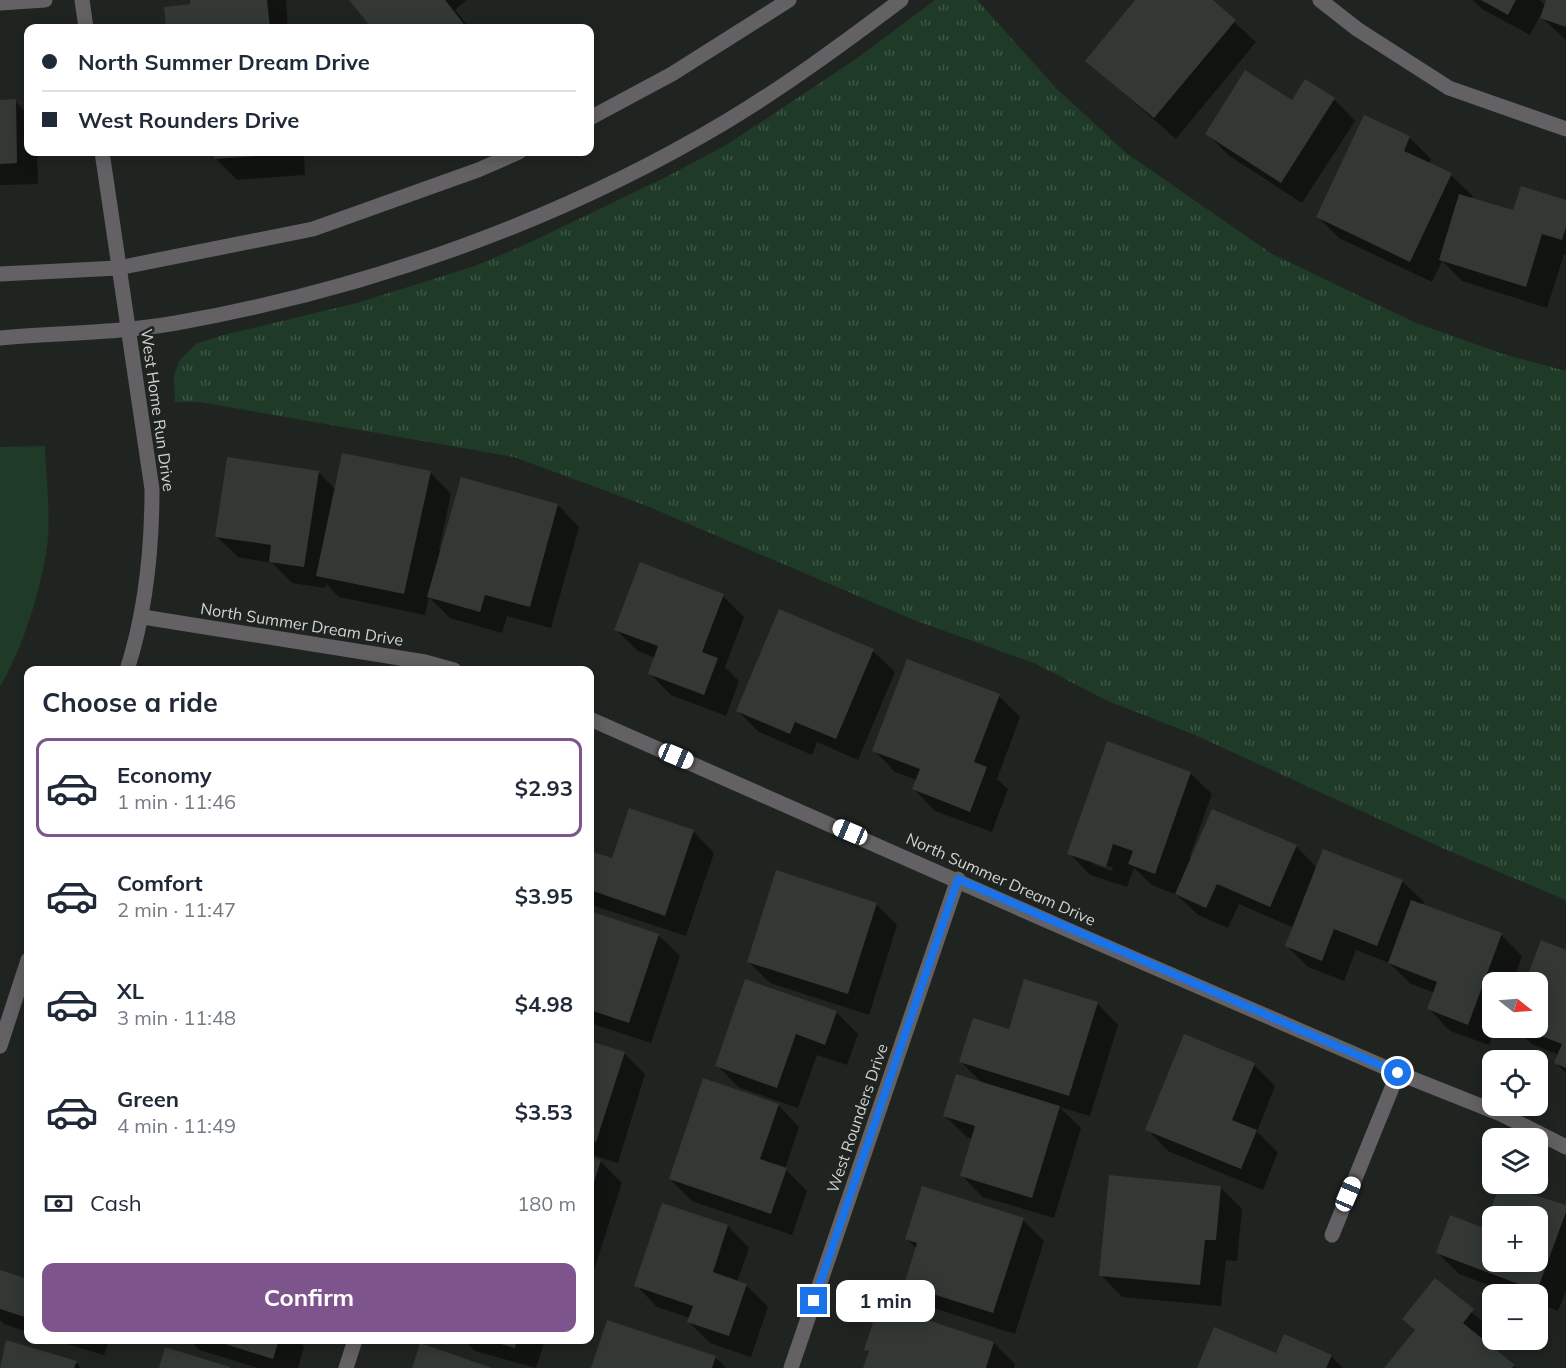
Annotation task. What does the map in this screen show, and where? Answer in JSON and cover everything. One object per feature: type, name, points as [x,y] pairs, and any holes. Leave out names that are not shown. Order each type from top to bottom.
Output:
[{"type":"street","points":[[0,3],[45,0]]},
{"type":"street","points":[[82,0],[85,24]]},
{"type":"street","points":[[594,116],[672,74],[789,0]]},
{"type":"street","points":[[0,338],[129,329],[176,323],[302,296],[431,257],[502,230],[615,180],[727,121],[900,0]]},
{"type":"street","points":[[1320,0],[1357,29],[1449,88],[1566,129]]},
{"type":"street","name":"West Home Run Drive","points":[[103,156],[152,489],[152,546],[143,617],[128,666]]},
{"type":"street","points":[[0,274],[118,268],[313,229],[478,170],[510,156]]},
{"type":"street","name":"North Summer Dream Drive","points":[[143,617],[440,666]]},
{"type":"street","name":"North Summer Dream Drive","points":[[594,721],[1398,1073],[1501,1114],[1566,1147]]},
{"type":"street","name":"West Rounders Drive","points":[[791,1368],[958,879]]},
{"type":"street","points":[[0,1046],[24,972]]},
{"type":"street","points":[[1332,1235],[1398,1073]]},
{"type":"street","points":[[346,1368],[354,1344]]},
{"type":"green space","points":[[935,0],[977,0],[1056,88],[1126,153],[1272,254],[1416,323],[1503,354],[1566,371],[1566,900],[1440,847],[1195,735],[1108,701],[1034,663],[914,620],[647,506],[514,457],[200,402],[175,402],[174,376],[179,361],[196,344],[220,336],[357,303],[475,266],[529,243],[668,176],[728,144],[856,59]]},
{"type":"green space","points":[[45,446],[47,548],[40,584],[29,619],[9,671],[0,687],[0,447]]},
{"type":"building","points":[[190,0],[267,0],[270,24],[166,24],[164,7],[190,4]]},
{"type":"building","points":[[349,0],[445,0],[464,24],[369,24]]},
{"type":"building","points":[[1135,0],[1213,0],[1236,20],[1154,118],[1085,61]]},
{"type":"building","points":[[1481,0],[1516,0],[1508,15]]},
{"type":"building","points":[[1546,0],[1566,0],[1566,27],[1540,18]]},
{"type":"building","points":[[1245,70],[1292,100],[1305,79],[1335,98],[1281,183],[1205,134]]},
{"type":"building","points":[[16,99],[17,163],[0,164],[0,100]]},
{"type":"building","points":[[1364,115],[1410,136],[1404,151],[1452,173],[1410,262],[1316,217]]},
{"type":"building","points":[[214,156],[257,156],[214,159]]},
{"type":"building","points":[[1521,186],[1566,200],[1566,227],[1562,240],[1542,234],[1526,287],[1439,260],[1459,194],[1513,210]]},
{"type":"building","points":[[342,453],[431,471],[404,594],[316,576]]},
{"type":"building","points":[[227,457],[319,471],[304,567],[269,562],[271,545],[215,537]]},
{"type":"building","points":[[461,477],[558,504],[530,607],[485,595],[480,612],[427,597]]},
{"type":"building","points":[[640,562],[724,594],[702,652],[718,658],[704,695],[648,674],[658,646],[614,630]]},
{"type":"building","points":[[779,609],[874,649],[836,739],[795,722],[790,734],[736,711]]},
{"type":"building","points":[[907,659],[1000,694],[974,762],[987,767],[970,812],[912,789],[920,769],[872,751]]},
{"type":"building","points":[[1107,741],[1191,772],[1155,874],[1128,864],[1133,851],[1113,844],[1106,867],[1067,854]]},
{"type":"building","points":[[629,808],[694,830],[665,916],[594,891],[594,852],[612,858]]},
{"type":"building","points":[[1212,809],[1297,845],[1270,907],[1217,884],[1206,908],[1175,894]]},
{"type":"building","points":[[1323,849],[1403,880],[1377,946],[1334,929],[1322,961],[1285,946]]},
{"type":"building","points":[[776,870],[877,903],[848,994],[747,962]]},
{"type":"building","points":[[1411,900],[1502,933],[1488,972],[1482,972],[1482,987],[1468,1025],[1427,1009],[1437,982],[1388,963]]},
{"type":"building","points":[[594,912],[659,934],[629,1023],[594,1011]]},
{"type":"building","points":[[1541,940],[1566,950],[1566,1068],[1554,1063],[1562,1044],[1546,1038],[1548,972],[1529,972]]},
{"type":"building","points":[[745,979],[837,1011],[825,1045],[796,1034],[777,1088],[715,1066]]},
{"type":"building","points":[[1024,979],[1098,1002],[1069,1096],[959,1062],[973,1018],[1009,1029]]},
{"type":"building","points":[[1184,1034],[1255,1063],[1232,1120],[1257,1130],[1241,1169],[1145,1130]]},
{"type":"building","points":[[594,1042],[625,1052],[596,1142],[594,1141]]},
{"type":"building","points":[[956,1074],[1060,1106],[1032,1198],[960,1176],[975,1126],[943,1116]]},
{"type":"building","points":[[703,1078],[779,1104],[760,1159],[787,1168],[771,1214],[669,1179]]},
{"type":"building","points":[[594,1157],[601,1160],[594,1182]]},
{"type":"building","points":[[1109,1175],[1221,1186],[1216,1240],[1205,1240],[1200,1285],[1099,1276]]},
{"type":"building","points":[[922,1186],[1024,1218],[993,1313],[904,1285],[917,1243],[905,1239]]},
{"type":"building","points":[[1496,1194],[1531,1194],[1566,1205],[1566,1212],[1548,1261],[1548,1206],[1492,1206]]},
{"type":"building","points":[[662,1203],[728,1225],[713,1272],[747,1284],[729,1336],[687,1322],[693,1306],[634,1286]]},
{"type":"building","points":[[1450,1215],[1482,1227],[1482,1270],[1436,1253]]},
{"type":"building","points":[[0,1270],[24,1278],[24,1317],[0,1309]]},
{"type":"building","points":[[1486,1272],[1544,1272],[1540,1284],[1518,1284]]},
{"type":"building","points":[[1435,1278],[1474,1309],[1463,1323],[1482,1338],[1482,1350],[1496,1350],[1515,1365],[1512,1368],[1384,1368],[1415,1330],[1402,1319]]},
{"type":"building","points":[[879,1304],[994,1342],[986,1368],[863,1368],[869,1351],[864,1350]]},
{"type":"building","points":[[607,1320],[716,1356],[712,1368],[591,1368]]},
{"type":"building","points":[[1214,1327],[1276,1353],[1284,1334],[1332,1355],[1326,1368],[1197,1368]]},
{"type":"building","points":[[6,1340],[77,1361],[74,1368],[0,1368]]},
{"type":"building","points":[[225,1344],[278,1344],[273,1359]]},
{"type":"building","points":[[420,1344],[423,1344],[492,1368],[412,1368]]},
{"type":"building","points":[[501,1344],[516,1344],[515,1348]]},
{"type":"building","points":[[165,1347],[230,1367],[230,1368],[159,1368]]},
{"type":"route","points":[[814,1301],[958,879],[1398,1073]]}]
